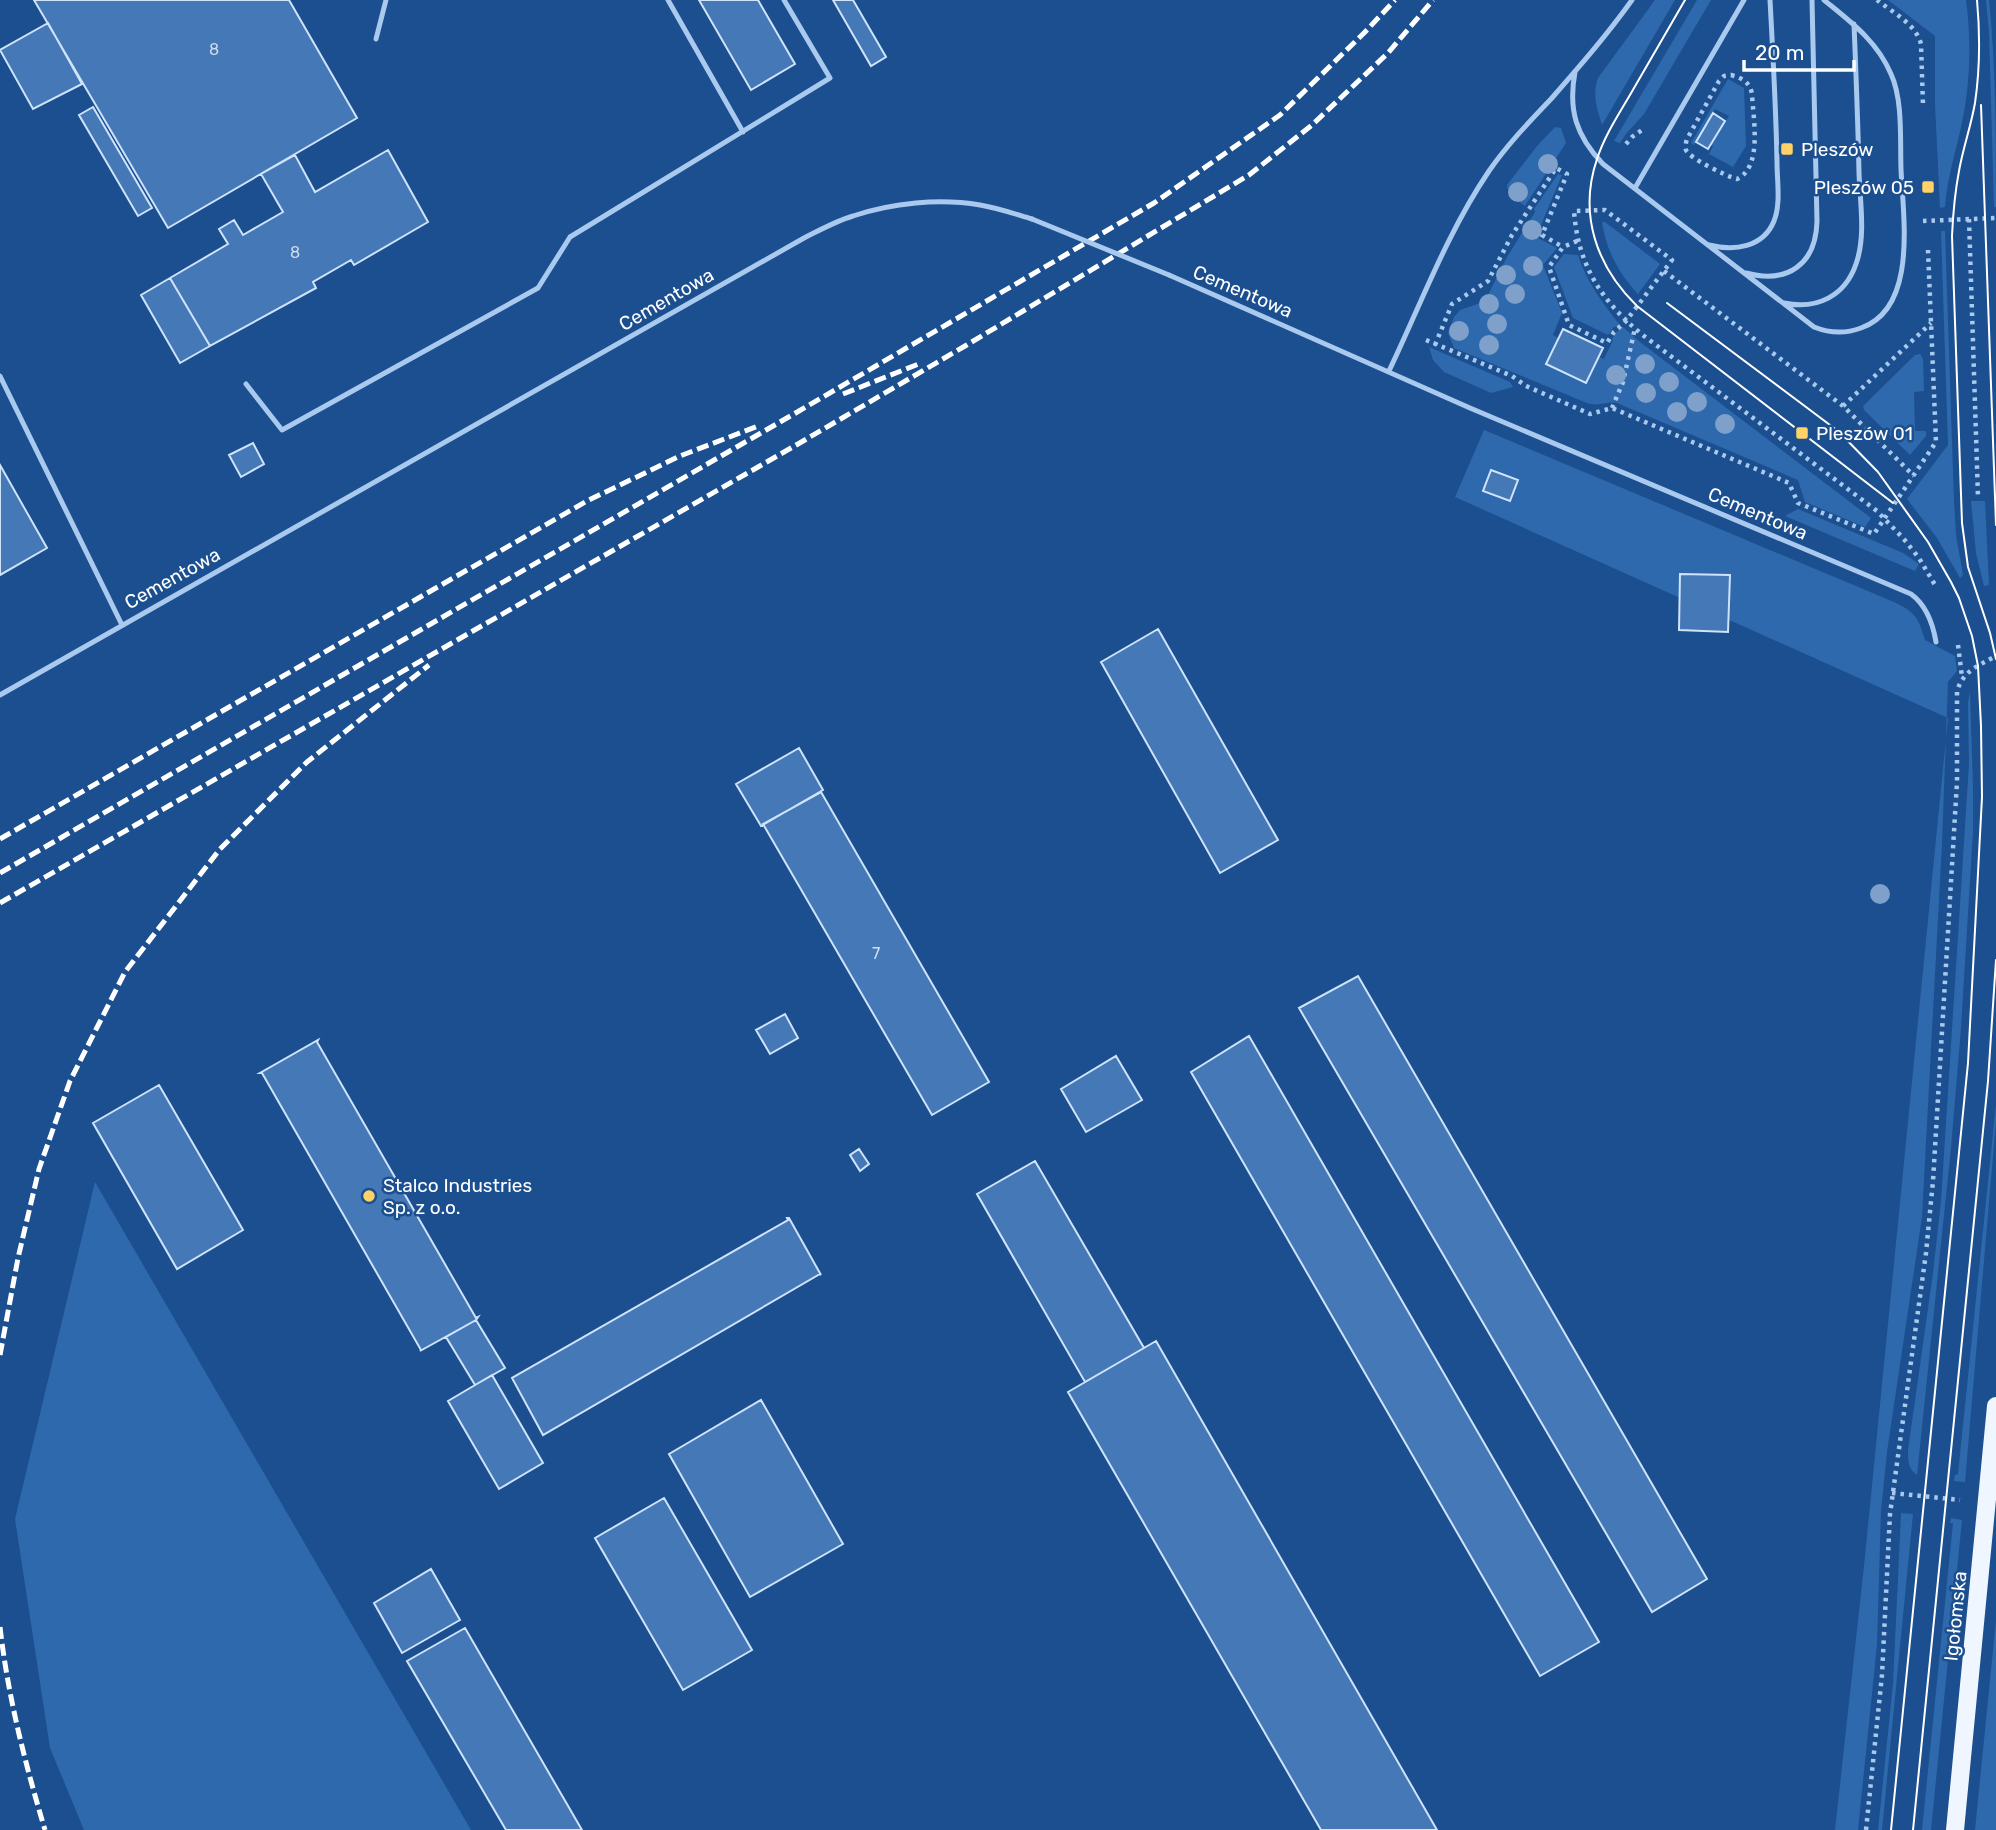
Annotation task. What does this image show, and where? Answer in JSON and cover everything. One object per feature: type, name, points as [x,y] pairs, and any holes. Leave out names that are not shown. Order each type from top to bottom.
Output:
[{"type":"main road","name":"Igołomska","points":[[1955,1830],[1996,1406]]},
{"type":"lane","points":[[376,38],[386,0]]},
{"type":"lane","points":[[667,0],[743,132]]},
{"type":"lane","points":[[246,384],[282,430],[538,288],[570,237],[830,78],[785,0]]},
{"type":"lane","points":[[1389,371],[1456,226],[1490,170],[1508,145],[1575,72],[1632,0]]},
{"type":"lane","points":[[1635,188],[1744,0]]},
{"type":"lane","points":[[1706,244],[1734,248],[1751,244],[1770,229],[1777,209],[1776,116],[1770,0]]},
{"type":"lane","points":[[1743,272],[1773,277],[1789,272],[1808,256],[1815,241],[1817,221],[1812,0]]},
{"type":"lane","points":[[1575,72],[1573,107],[1581,136],[1603,164],[1814,327],[1837,332],[1853,331],[1884,314],[1900,281],[1903,251],[1896,88],[1893,76],[1877,48],[1862,30],[1824,0]]},
{"type":"lane","points":[[1781,302],[1816,304],[1834,296],[1852,272],[1859,251],[1861,239],[1854,24]]},
{"type":"lane","name":"Cementowa","points":[[0,695],[804,238],[852,216],[917,203],[944,202],[982,205],[1032,219],[1169,275],[1470,408],[1911,594],[1919,600],[1927,613],[1936,642]]},
{"type":"lane","points":[[0,376],[121,625]]},
{"type":"path","points":[[1724,76],[1737,77],[1750,85],[1754,144],[1751,164],[1746,174],[1737,179],[1718,171],[1686,151],[1687,139],[1724,76]]},
{"type":"path","points":[[1435,345],[1452,304],[1488,281],[1512,235],[1556,168],[1567,174],[1542,235],[1563,247]]},
{"type":"path","points":[[1605,210],[1609,201]]},
{"type":"path","points":[[1577,241],[1563,247],[1549,267],[1569,325],[1607,343],[1626,321],[1672,260],[1605,210],[1574,211],[1577,241],[1597,285],[1612,306],[1626,321],[1884,518],[1919,558],[1938,590]]},
{"type":"path","points":[[1969,219],[1978,497]]},
{"type":"path","points":[[1927,221],[1927,233]]},
{"type":"path","points":[[1408,332],[1512,376],[1526,386],[1590,414],[1612,408],[1789,483],[1798,503],[1874,534],[1936,442],[1928,246]]},
{"type":"path","points":[[1664,271],[1843,405],[1914,476]]},
{"type":"path","points":[[1843,405],[1931,323]]},
{"type":"path","points":[[1612,408],[1623,382],[1635,328]]},
{"type":"path","points":[[1955,636],[1962,677]]},
{"type":"path","points":[[1866,1830],[1882,1675],[1892,1493],[1926,1253],[1933,1181],[1957,782],[1956,691],[1967,672],[1996,656]]},
{"type":"path","points":[[1892,1493],[1952,1499]]},
{"type":"shaded area","points":[[1655,0],[1675,0],[1602,125],[1595,96],[1598,78]]},
{"type":"shaded area","points":[[1697,0],[1711,0],[1644,114],[1620,143],[1614,141]]},
{"type":"shaded area","points":[[1888,0],[1966,0],[1969,33],[1968,83],[1945,207],[1940,208],[1935,36]]},
{"type":"shaded area","points":[[1986,0],[1989,0],[1993,51],[1996,207],[1994,207]]},
{"type":"shaded area","points":[[1728,79],[1744,88],[1746,146],[1733,167],[1709,154],[1713,146],[1710,145],[1729,116],[1715,109],[1694,145],[1691,143]]},
{"type":"shaded area","points":[[1555,127],[1561,128],[1566,143],[1525,206],[1511,195],[1507,185]]},
{"type":"shaded area","points":[[1558,174],[1562,175],[1536,237],[1557,248],[1543,265],[1562,313],[1553,335],[1558,338],[1546,364],[1599,357],[1604,359],[1612,339],[1623,327],[1871,518],[1865,527],[1805,502],[1798,480],[1617,403],[1587,403],[1454,348],[1448,333],[1454,317],[1460,310],[1480,303],[1487,297],[1507,257],[1535,212],[1534,209]]},
{"type":"shaded area","points":[[1602,222],[1660,264],[1638,294],[1614,261]]},
{"type":"shaded area","points":[[1941,231],[1945,231],[1954,501],[1956,535],[1963,575],[1960,578],[1937,538],[1907,499],[1948,445]]},
{"type":"shaded area","points":[[1564,254],[1578,255],[1596,292],[1620,325],[1614,327],[1608,335],[1573,318],[1554,267]]},
{"type":"shaded area","points":[[1429,347],[1510,382],[1513,387],[1491,393],[1444,372],[1433,360]]},
{"type":"shaded area","points":[[1920,354],[1923,359],[1924,391],[1914,392],[1915,431],[1926,431],[1926,436],[1910,455],[1863,406],[1915,355]]},
{"type":"shaded area","points":[[1484,430],[1907,609],[1918,621],[1925,640],[1955,656],[1957,671],[1948,682],[1947,717],[1455,497]]},
{"type":"shaded area","points":[[1971,501],[1985,501],[1989,585],[1984,586],[1976,553]]},
{"type":"shaded area","points":[[1798,509],[1903,553],[1919,564],[1915,571],[1785,516]]},
{"type":"shaded area","points":[[1970,691],[1973,832],[1961,1028],[1917,1475],[1909,1464],[1908,1450],[1941,1201],[1969,764]]},
{"type":"shaded area","points":[[1946,739],[1922,1217],[1887,1452],[1881,1511],[1877,1645],[1858,1830],[1835,1830],[1864,1566]]},
{"type":"shaded area","points":[[1996,1104],[1965,1482],[1954,1481],[1955,1475],[1958,1474]]},
{"type":"shaded area","points":[[95,1182],[471,1830],[84,1830],[50,1748],[15,1519]]},
{"type":"shaded area","points":[[1901,1513],[1913,1514],[1882,1830],[1878,1830],[1893,1684]]},
{"type":"shaded area","points":[[1951,1518],[1962,1520],[1931,1830],[1922,1830],[1953,1523],[1950,1523]]},
{"type":"shaded area","points":[[1996,1620],[1996,1830],[1975,1830]]},
{"type":"building","points":[[34,0],[289,0],[357,118],[168,228]]},
{"type":"building","points":[[699,0],[758,0],[795,64],[751,90]]},
{"type":"building","points":[[833,0],[853,0],[886,57],[871,66]]},
{"type":"building","points":[[48,23],[82,84],[33,109],[0,50]]},
{"type":"building","points":[[93,107],[152,208],[138,216],[79,115]]},
{"type":"building","points":[[1713,113],[1725,121],[1708,149],[1696,142]]},
{"type":"building","points":[[388,150],[428,222],[354,265],[351,260],[313,282],[316,288],[210,346],[170,278],[228,244],[219,229],[234,220],[243,235],[283,212],[261,174],[295,155],[315,192]]},
{"type":"building","points":[[170,278],[210,346],[180,363],[141,295]]},
{"type":"building","points":[[1563,329],[1603,348],[1586,383],[1546,364]]},
{"type":"building","points":[[253,443],[264,464],[241,477],[229,455]]},
{"type":"building","points":[[0,465],[47,548],[0,575]]},
{"type":"building","points":[[1491,470],[1518,480],[1510,501],[1483,491]]},
{"type":"building","points":[[1680,574],[1730,575],[1728,632],[1679,630]]},
{"type":"building","points":[[1158,629],[1278,840],[1220,873],[1101,662]]},
{"type":"building","points":[[799,748],[823,790],[761,826],[736,784]]},
{"type":"building","points":[[821,792],[989,1082],[932,1115],[763,824]]},
{"type":"building","points":[[1358,976],[1707,1579],[1652,1612],[1299,1008]]},
{"type":"building","points":[[785,1014],[798,1038],[770,1054],[756,1030]]},
{"type":"building","points":[[1249,1036],[1599,1642],[1540,1676],[1191,1072]]},
{"type":"building","name":"Stalco Industries Sp. z o.o.","points":[[318,1040],[476,1318],[478,1317],[420,1351],[260,1073]]},
{"type":"building","points":[[1116,1056],[1142,1100],[1086,1132],[1061,1089]]},
{"type":"building","points":[[159,1085],[243,1230],[177,1269],[93,1123]]},
{"type":"building","points":[[859,1149],[869,1164],[860,1171],[850,1155]]},
{"type":"building","points":[[1035,1161],[1144,1348],[1085,1382],[977,1194]]},
{"type":"building","points":[[787,1218],[821,1275],[543,1435],[512,1378],[788,1220]]},
{"type":"building","points":[[476,1320],[505,1368],[475,1385],[446,1337]]},
{"type":"building","points":[[1156,1341],[1437,1830],[1321,1830],[1068,1392]]},
{"type":"building","points":[[492,1375],[543,1463],[499,1489],[448,1401]]},
{"type":"building","points":[[761,1400],[843,1544],[750,1597],[669,1454]]},
{"type":"building","points":[[664,1498],[752,1650],[683,1690],[595,1538]]},
{"type":"building","points":[[431,1569],[460,1620],[402,1653],[374,1603]]},
{"type":"building","points":[[465,1628],[582,1830],[506,1830],[407,1661]]},
{"type":"tram line","points":[[1685,0],[1604,141],[1597,159],[1590,200],[1591,220],[1602,257],[1623,291],[1637,306],[1893,503]]},
{"type":"tram line","points":[[1977,0],[1977,90],[1958,179],[1952,236],[1962,523],[1968,567],[1996,659]]},
{"type":"tram line","points":[[1981,105],[1996,525]]},
{"type":"tram line","points":[[1667,303],[1838,431],[1878,472],[1928,542],[1951,582],[1972,636],[1978,666],[1982,797],[1968,1063],[1891,1830]]},
{"type":"tram line","points":[[1913,1830],[1988,1081],[1996,960]]},
{"type":"railway","points":[[0,873],[1154,203],[1280,115],[1395,0]]},
{"type":"railway","points":[[0,903],[798,444],[1249,175],[1312,125],[1388,53],[1433,0]]},
{"type":"railway","points":[[843,394],[921,363]]},
{"type":"railway","points":[[0,839],[587,501],[680,456],[758,426]]},
{"type":"railway","points":[[0,1355],[18,1258],[39,1169],[70,1081],[125,972],[220,849],[307,762],[429,665]]},
{"type":"railway","points":[[0,1627],[18,1730],[45,1830]]},
{"type":"place","name":"Pleszów","points":[[1787,149]]},
{"type":"place","name":"Pleszów 05","points":[[1928,187]]},
{"type":"place","name":"Pleszów 01","points":[[1802,433]]},
{"type":"place","name":"Stalco Industries Sp. z o.o.","points":[[369,1196]]}]
